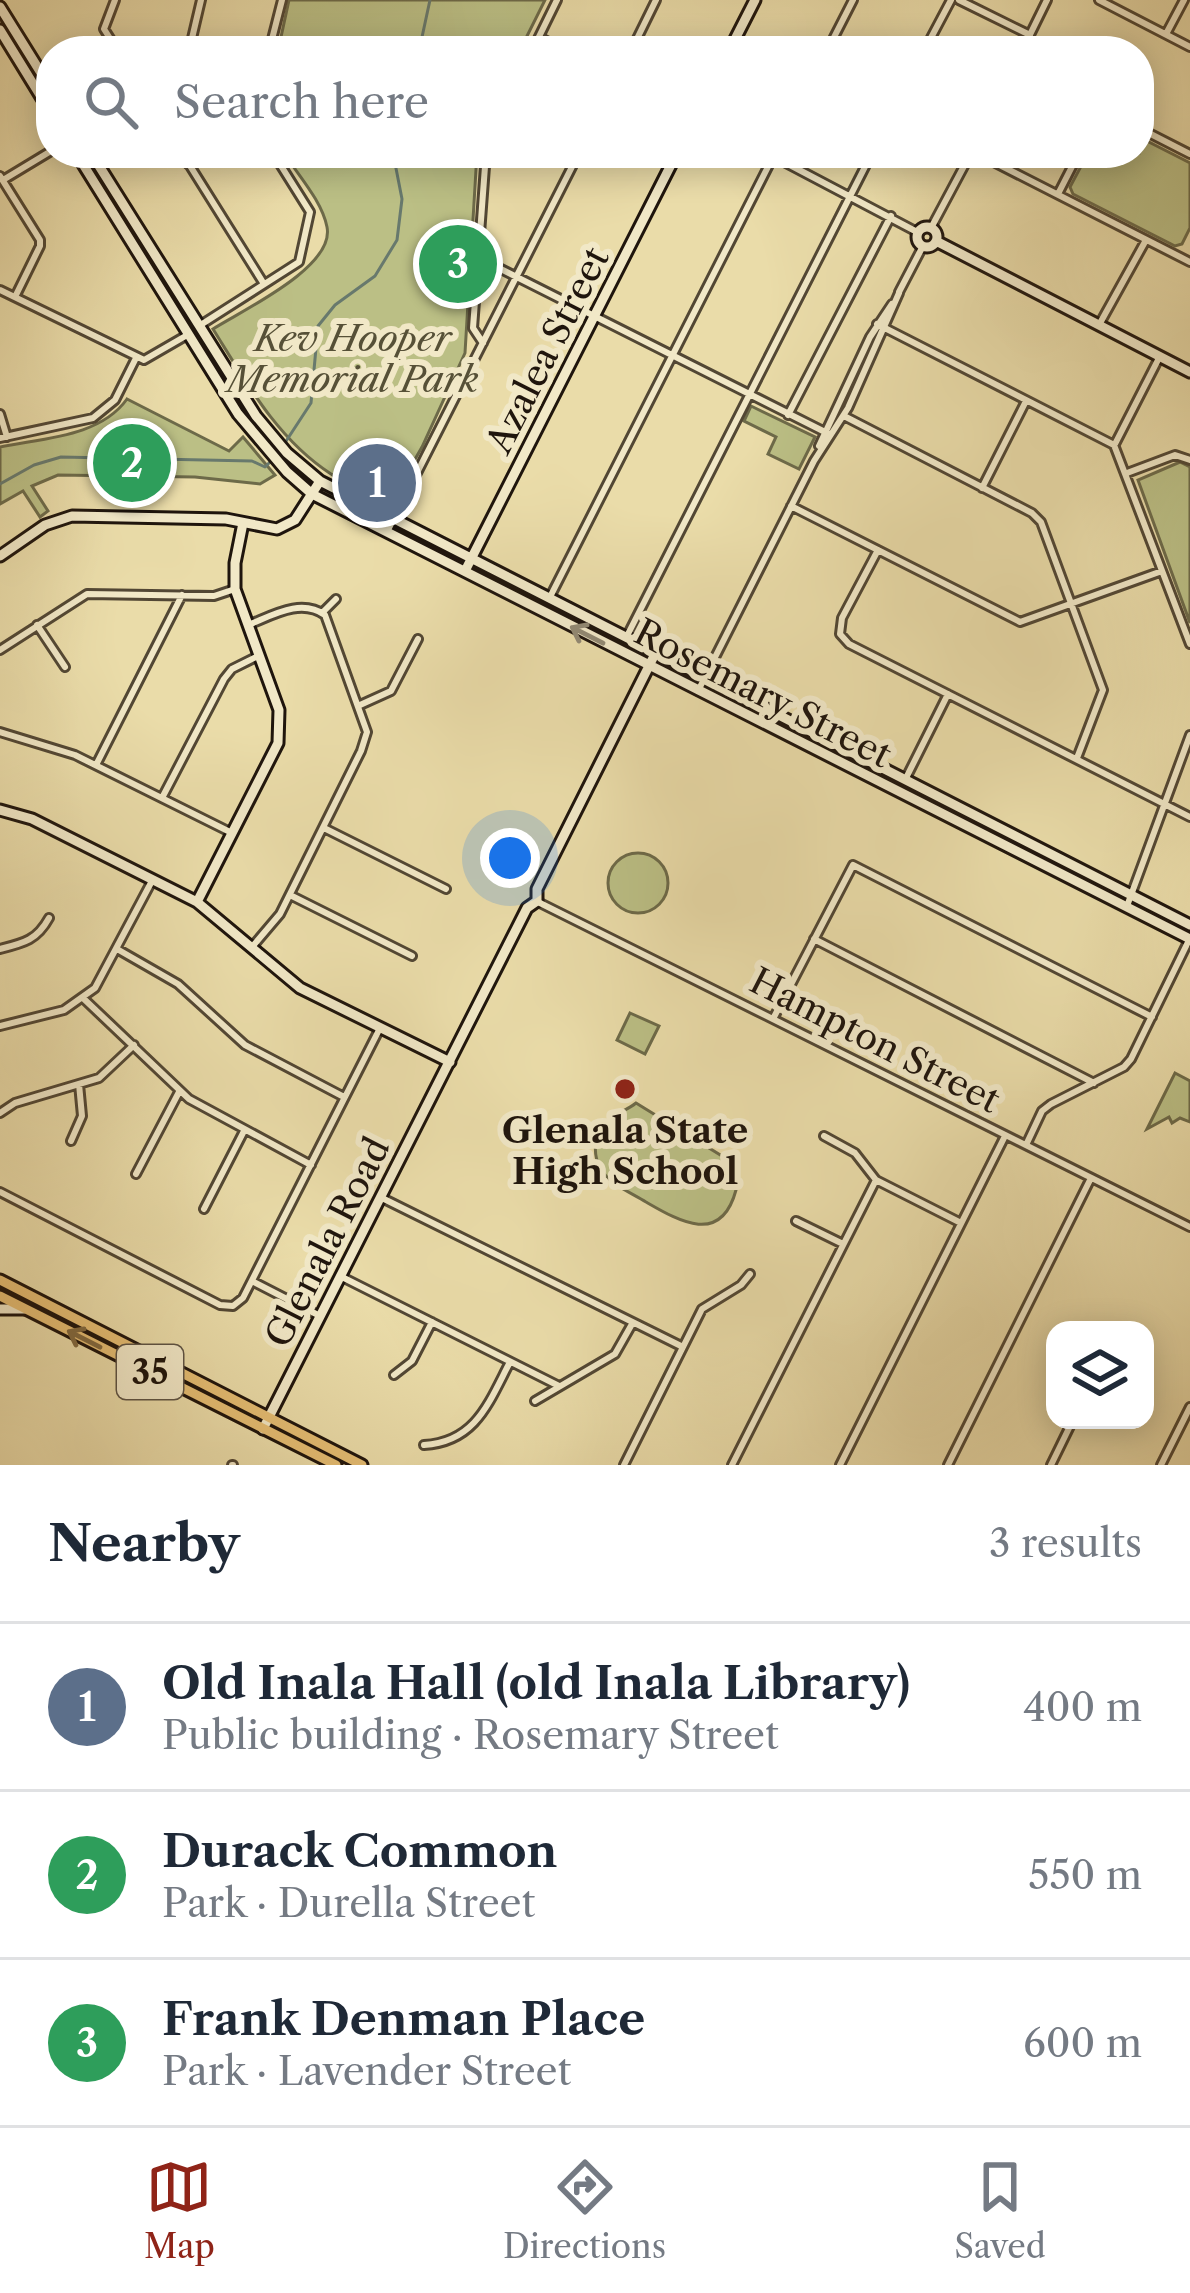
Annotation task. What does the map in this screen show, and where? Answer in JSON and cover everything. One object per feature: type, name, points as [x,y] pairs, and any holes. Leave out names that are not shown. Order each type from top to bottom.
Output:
[{"type":"main road","name":"35","points":[[0,1280],[336,1465]]},
{"type":"main road","name":"35","points":[[0,1296],[362,1465]]},
{"type":"street","points":[[108,36],[104,29],[115,0]]},
{"type":"street","points":[[192,36],[200,0]]},
{"type":"street","points":[[273,36],[282,0]]},
{"type":"street","points":[[539,36],[557,0]]},
{"type":"street","points":[[638,36],[656,0]]},
{"type":"street","points":[[737,36],[755,0]]},
{"type":"street","points":[[835,36],[853,0]]},
{"type":"street","points":[[933,36],[955,0],[1030,35],[1048,0]]},
{"type":"street","points":[[1099,0],[1190,47]]},
{"type":"street","points":[[1166,34],[1184,0]]},
{"type":"street","points":[[2,4],[36,63]]},
{"type":"street","points":[[0,29],[36,88]]},
{"type":"street","points":[[1154,136],[1190,154]]},
{"type":"street","points":[[15,297],[40,240],[2,178],[36,159]]},
{"type":"street","points":[[86,168],[194,330]]},
{"type":"street","points":[[100,168],[238,414],[283,458]]},
{"type":"street","points":[[191,168],[264,284]]},
{"type":"street","points":[[0,290],[136,358],[152,358],[299,262],[310,218],[282,168]]},
{"type":"street","points":[[483,343],[473,328],[485,168]]},
{"type":"street","points":[[387,532],[571,168]]},
{"type":"street","name":"Azalea Street","points":[[465,572],[669,168]]},
{"type":"street","points":[[549,599],[765,168]]},
{"type":"street","points":[[799,168],[891,215],[919,233],[922,246],[844,416],[827,434]]},
{"type":"street","points":[[625,639],[864,168]]},
{"type":"street","points":[[919,233],[931,228],[965,168]]},
{"type":"street","points":[[1005,168],[1187,261],[1190,245]]},
{"type":"street","points":[[1058,194],[1071,168]]},
{"type":"street","points":[[788,415],[891,215]]},
{"type":"street","points":[[931,228],[937,241],[1190,372]]},
{"type":"street","points":[[1099,325],[1146,240]]},
{"type":"street","points":[[922,246],[937,241]]},
{"type":"street","points":[[478,258],[827,434]]},
{"type":"street","points":[[698,691],[877,324],[899,293]]},
{"type":"street","points":[[474,320],[489,331]]},
{"type":"street","points":[[877,324],[1114,445],[1190,644]]},
{"type":"street","points":[[1114,445],[1160,356]]},
{"type":"street","points":[[0,414],[3,438],[93,418],[115,400],[136,358]]},
{"type":"street","points":[[982,488],[1026,400]]},
{"type":"street","points":[[844,416],[1032,513],[1041,522],[1103,690],[1077,758]]},
{"type":"street","points":[[1127,473],[1174,455],[1190,460]]},
{"type":"street","name":"Rosemary Street","points":[[283,458],[625,639],[1190,925]]},
{"type":"street","name":"Rosemary Street","points":[[283,458],[312,494],[1190,939]]},
{"type":"street","points":[[0,556],[44,525],[72,516],[210,518],[266,529],[288,526],[320,481]]},
{"type":"street","points":[[791,506],[1020,622],[1162,571]]},
{"type":"street","points":[[197,902],[278,743],[281,727],[235,589],[243,523]]},
{"type":"street","points":[[878,550],[842,618],[840,634],[848,644],[1190,817]]},
{"type":"street","points":[[0,650],[87,594],[214,596],[235,589]]},
{"type":"street","points":[[96,765],[182,595]]},
{"type":"street","points":[[322,613],[336,598]]},
{"type":"street","points":[[248,625],[298,607],[322,613],[332,626],[366,720],[365,742],[324,828],[274,923],[251,947]]},
{"type":"street","points":[[37,625],[64,667]]},
{"type":"street","points":[[360,705],[391,691],[418,639]]},
{"type":"street","name":"Glenala Road","points":[[266,1424],[469,1012],[527,908],[537,901],[537,889],[655,654]]},
{"type":"street","points":[[162,798],[224,679],[232,669],[258,656]]},
{"type":"street","points":[[905,780],[948,694]]},
{"type":"street","points":[[0,732],[55,747],[232,833]]},
{"type":"street","points":[[1127,907],[1190,735]]},
{"type":"street","points":[[0,810],[32,819],[197,902],[300,988],[448,1062]]},
{"type":"street","points":[[324,828],[446,889]]},
{"type":"street","points":[[772,1019],[848,869],[860,866],[1152,1017]]},
{"type":"street","points":[[0,1026],[64,1010],[84,999],[103,978],[153,879]]},
{"type":"street","points":[[290,895],[412,956]]},
{"type":"street","name":"Hampton Street","points":[[537,901],[1190,1227]]},
{"type":"street","points":[[0,949],[31,941],[49,918]]},
{"type":"street","points":[[813,938],[1094,1083]]},
{"type":"street","points":[[1026,1145],[1042,1112],[1124,1067],[1190,939]]},
{"type":"street","points":[[117,949],[178,984],[245,1045],[345,1098]]},
{"type":"street","points":[[84,999],[180,1091],[311,1165]]},
{"type":"street","points":[[0,1192],[220,1305],[239,1303],[380,1028]]},
{"type":"street","points":[[0,1112],[15,1103],[99,1078],[134,1045]]},
{"type":"street","points":[[71,1141],[83,1109],[80,1084]]},
{"type":"street","points":[[136,1174],[180,1091]]},
{"type":"street","points":[[204,1209],[244,1131]]},
{"type":"street","points":[[840,1465],[1005,1135]]},
{"type":"street","points":[[824,1136],[855,1153],[876,1180],[961,1223]]},
{"type":"street","points":[[948,1465],[1091,1178]]},
{"type":"street","points":[[732,1465],[876,1180]]},
{"type":"street","points":[[380,1197],[682,1347]]},
{"type":"street","points":[[796,1221],[844,1244]]},
{"type":"street","points":[[624,1465],[702,1310],[750,1274]]},
{"type":"street","points":[[340,1276],[559,1386]]},
{"type":"street","points":[[252,1281],[320,1316]]},
{"type":"street","points":[[0,1309],[25,1309]]},
{"type":"street","points":[[394,1376],[412,1361],[432,1322]]},
{"type":"street","points":[[535,1401],[615,1354],[632,1324]]},
{"type":"street","points":[[424,1445],[446,1441],[478,1423],[510,1361]]},
{"type":"street","points":[[1161,1465],[1190,1407]]},
{"type":"street","points":[[1051,1465],[1068,1431],[1081,1437]]},
{"type":"green space","points":[[289,0],[545,0],[527,36],[281,36]]},
{"type":"green space","points":[[1154,145],[1190,163],[1190,228],[1182,244],[1175,246],[1073,194],[1070,187],[1080,168],[1154,168]]},
{"type":"green space","name":"Kev Hooper Memorial Park","points":[[295,168],[476,168],[465,353],[390,503],[338,478],[294,444],[264,408],[213,329],[284,286],[317,257],[326,242],[327,227]]},
{"type":"green space","points":[[127,399],[229,451],[243,437],[275,475],[260,484],[195,477],[58,475],[32,486],[48,511],[40,517],[23,491],[0,504],[0,447],[86,429],[116,412]]},
{"type":"green space","points":[[751,406],[815,437],[799,469],[768,454],[776,437],[744,421]]},
{"type":"green space","points":[[1180,462],[1190,467],[1190,623],[1138,480]]},
{"type":"green space","points":[[638,853],[659,862],[668,883],[659,904],[638,913],[617,904],[608,883],[617,862]]},
{"type":"green space","points":[[630,1013],[659,1026],[645,1054],[617,1040]]},
{"type":"green space","points":[[1175,1073],[1190,1081],[1190,1122],[1180,1118],[1172,1123],[1169,1117],[1147,1129]]},
{"type":"green space","points":[[636,1103],[730,1161],[736,1190],[720,1218],[710,1223],[685,1221],[604,1174],[596,1154],[600,1131],[612,1117]]},
{"type":"waterway","points":[[422,36],[430,0]]},
{"type":"waterway","points":[[277,455],[311,403],[318,326],[335,305],[375,276],[397,240],[402,199],[396,168]]},
{"type":"waterway","points":[[0,484],[34,465],[61,457],[252,461],[265,467],[270,462]]},
{"type":"place","name":"Frank Denman Place","points":[[458,264]]},
{"type":"place","name":"Durack Common","points":[[132,463]]},
{"type":"place","name":"Old Inala Hall (old Inala Library)","points":[[377,483]]},
{"type":"place","name":"Glenala State High School","points":[[625,1089]]}]
